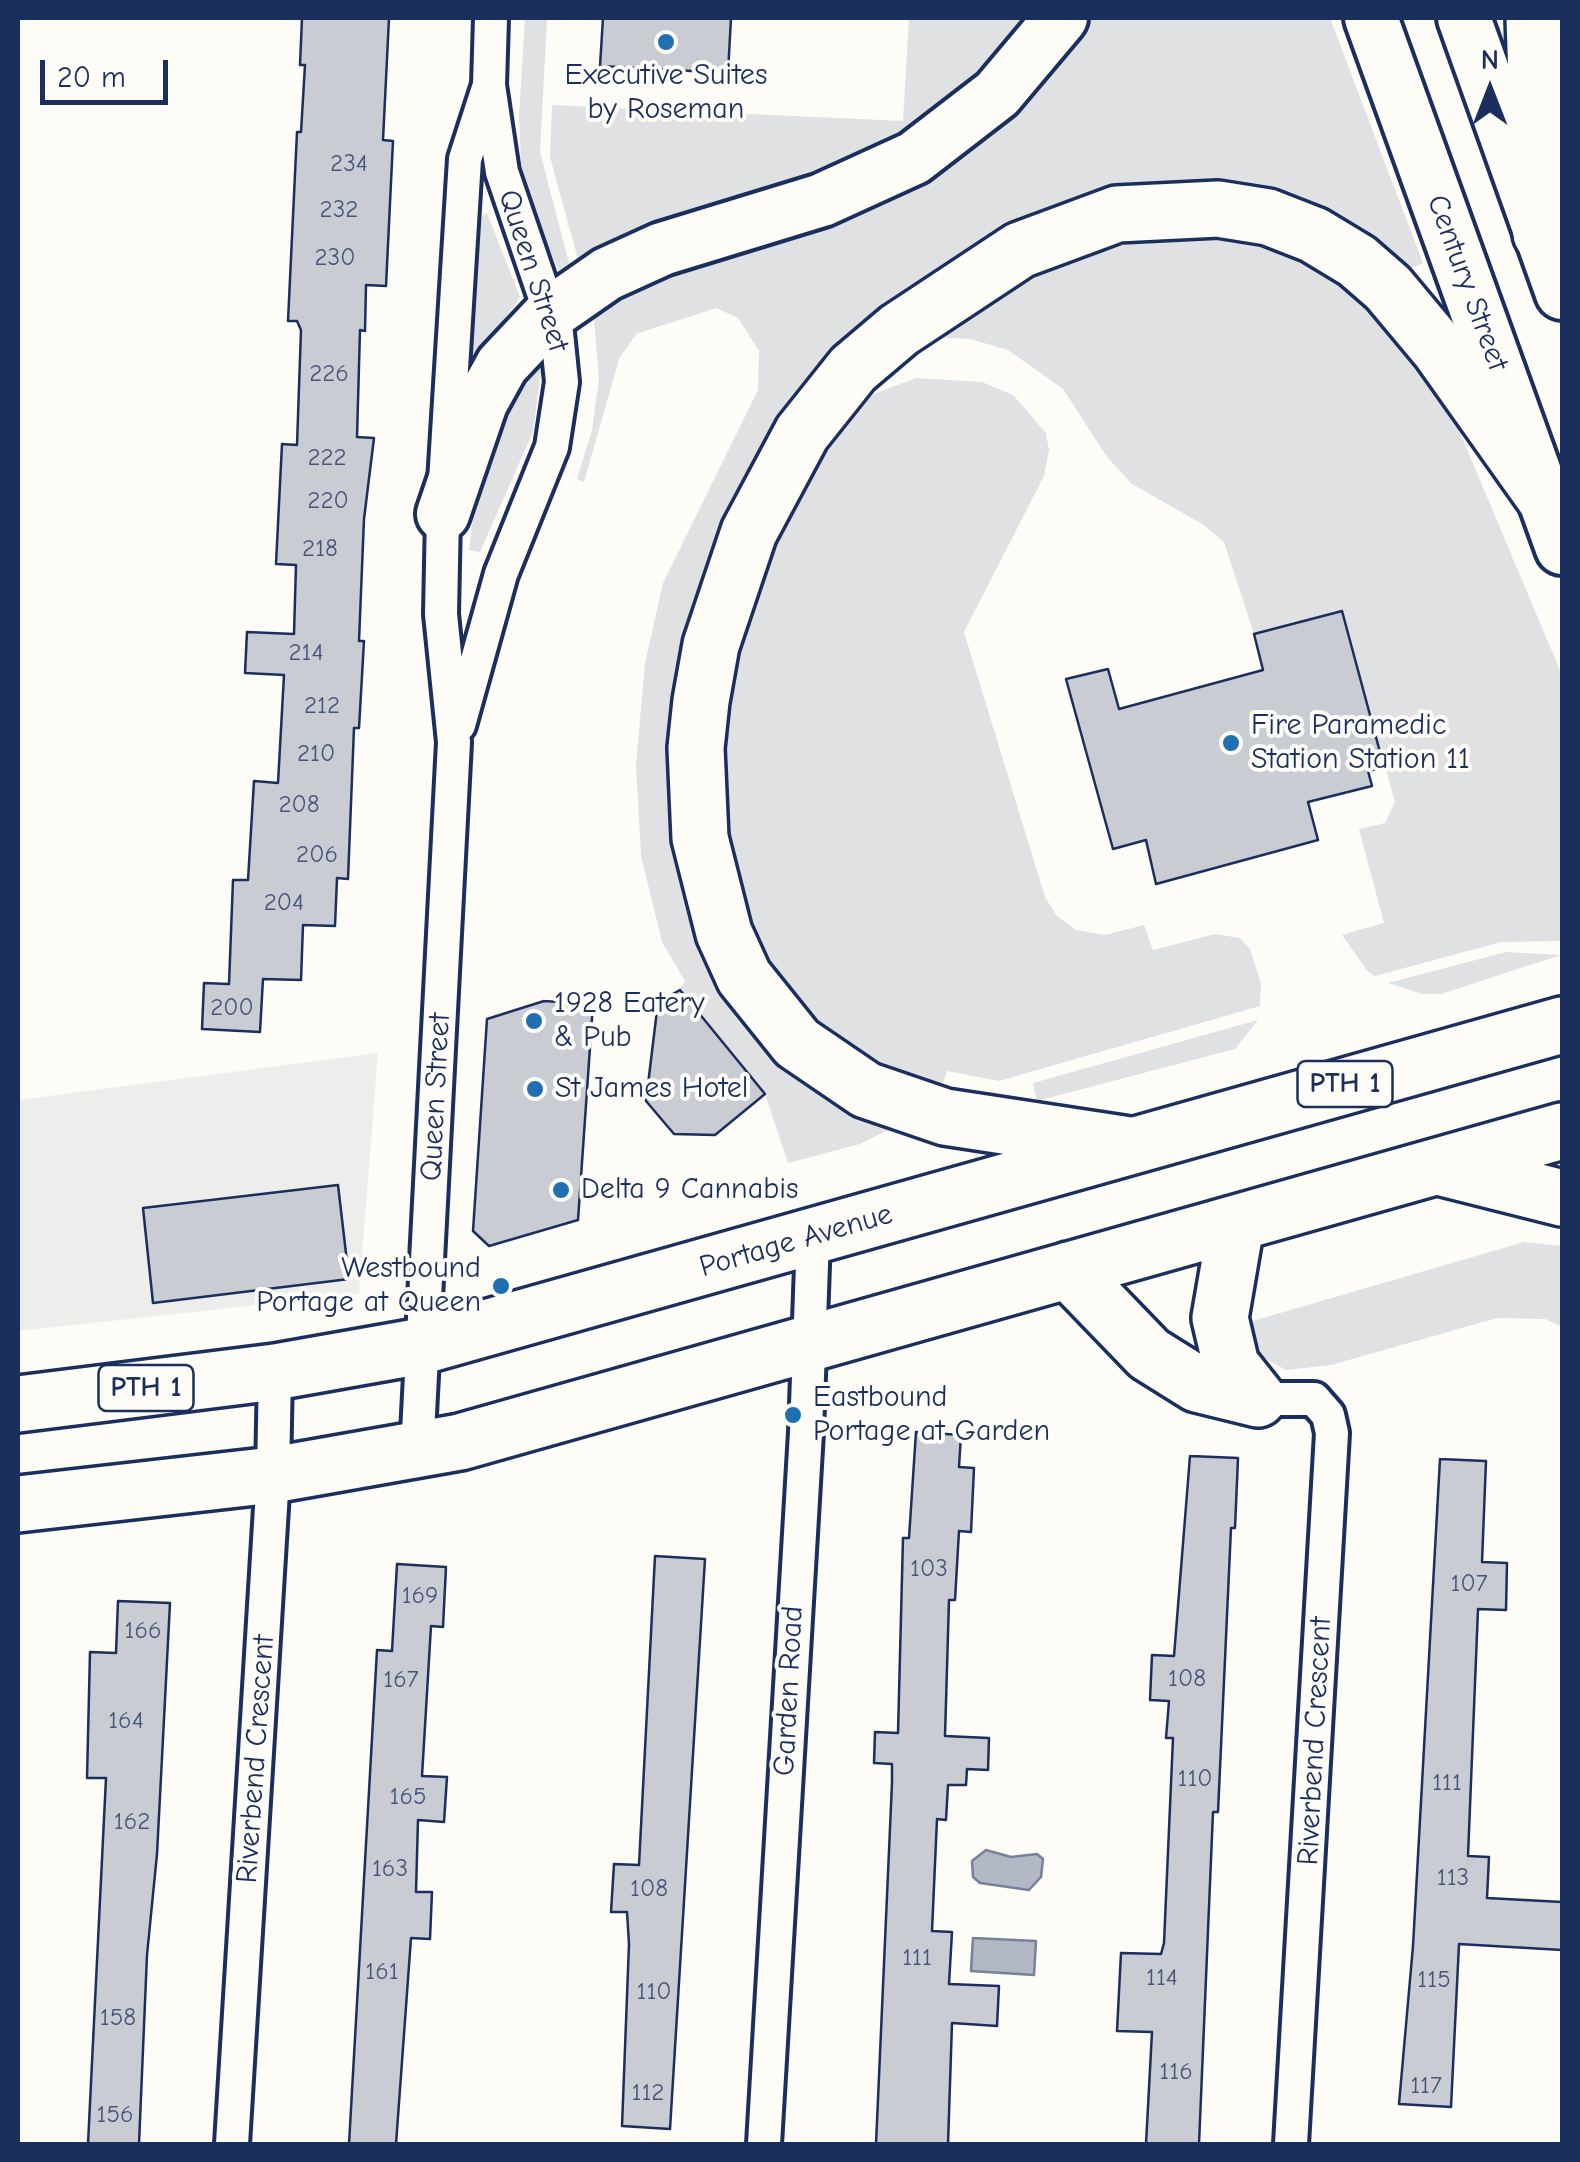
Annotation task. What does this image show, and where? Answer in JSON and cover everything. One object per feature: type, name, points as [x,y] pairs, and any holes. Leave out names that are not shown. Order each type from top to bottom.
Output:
[{"type":"highway","points":[[1534,18],[1541,234]]},
{"type":"highway","points":[[1129,1145],[945,1117],[866,1090],[798,1043],[744,977],[730,948],[708,885],[700,838],[696,748],[701,701],[716,630],[749,532],[802,433],[853,369],[899,330],[1020,250],[1117,214],[1218,209],[1268,217],[1314,235],[1357,261],[1388,288],[1439,349],[1544,498]]},
{"type":"highway","name":"Portage Avenue","points":[[18,1404],[275,1372],[422,1346],[1562,1025]]},
{"type":"highway","points":[[18,1504],[274,1475],[417,1452],[1562,1131]]},
{"type":"highway","points":[[1436,1166],[1562,1198]]},
{"type":"highway","points":[[1236,1225],[1220,1318],[1232,1364],[1258,1399]]},
{"type":"highway","points":[[1068,1270],[1148,1354],[1198,1384],[1258,1399]]},
{"type":"main road","points":[[444,514],[481,403],[502,365],[551,313],[607,274],[662,248],[822,200],[914,158],[998,94],[1061,18]]},
{"type":"main road","name":"Century Street","points":[[1371,18],[1562,548]]},
{"type":"main road","points":[[1464,18],[1562,293]]},
{"type":"street","name":"Queen Street","points":[[454,742],[501,574],[559,420],[563,366],[551,313],[511,210],[489,84],[491,18]]},
{"type":"street","name":"Queen Street","points":[[417,1452],[454,742],[441,614],[444,514],[465,159],[489,84]]},
{"type":"street","name":"Garden Road","points":[[764,2144],[812,1237]]},
{"type":"street","name":"Riverbend Crescent","points":[[232,2144],[274,1475],[275,1372]]},
{"type":"street","name":"Riverbend Crescent","points":[[1258,1399],[1314,1399],[1328,1414],[1332,1433],[1292,2144]]},
{"type":"shaded area","points":[[525,18],[547,18],[540,152],[571,271],[561,276],[535,216],[521,164],[519,116]]},
{"type":"shaded area","points":[[909,18],[1039,18],[993,72],[902,146],[579,263],[550,157],[552,105],[903,121]]},
{"type":"shaded area","points":[[1087,18],[1330,18],[1423,263],[1400,273],[1124,189],[754,471],[686,879],[900,1124],[860,1144],[788,1163],[765,1094],[680,989],[685,981],[662,942],[641,856],[636,765],[645,663],[663,583],[758,390],[759,351],[738,318],[716,308],[636,334],[619,359],[584,482],[577,479],[592,430],[599,378],[593,308],[1068,46]]},
{"type":"shaded area","points":[[487,213],[520,297],[466,375],[481,217]]},
{"type":"shaded area","points":[[1247,232],[1355,283],[1445,397],[1562,675],[1562,941],[1501,942],[1375,976],[1368,972],[1342,935],[1384,923],[1359,829],[1385,823],[1395,802],[1342,611],[1254,634],[1224,542],[1204,525],[1132,484],[1107,457],[1063,389],[1008,350],[970,339],[930,337],[970,301],[1103,238]]},
{"type":"shaded area","points":[[532,366],[541,370],[533,432],[480,552],[469,550],[477,484],[495,426]]},
{"type":"shaded area","points":[[916,378],[982,382],[1013,395],[1046,433],[1049,450],[1044,476],[964,632],[1045,897],[1056,915],[1076,930],[1105,935],[1144,925],[1153,950],[1215,934],[1240,938],[1250,949],[1261,984],[1260,1006],[999,1081],[947,1071],[940,1091],[913,1084],[834,1042],[787,996],[752,940],[719,804],[730,655],[794,489],[849,412],[876,393]]},
{"type":"shaded area","points":[[1506,952],[1561,955],[1441,994],[1422,994],[1388,983]]},
{"type":"shaded area","points":[[1258,1020],[1235,1049],[1037,1101],[1033,1083]]},
{"type":"shaded area","points":[[378,1053],[359,1294],[18,1331],[18,1100]]},
{"type":"shaded area","points":[[1524,1242],[1562,1246],[1562,1327],[1545,1319],[1497,1318],[1331,1365],[1286,1370],[1255,1353],[1239,1325]]},
{"type":"shaded area","points":[[986,1850],[1011,1857],[1037,1854],[1043,1859],[1041,1877],[1029,1890],[980,1883],[973,1877],[972,1861]]},
{"type":"shaded area","points":[[973,1938],[1036,1941],[1034,1975],[971,1971]]},
{"type":"building","points":[[302,18],[389,18],[383,140],[393,141],[386,286],[366,285],[365,331],[360,330],[357,437],[374,438],[364,519],[359,641],[364,641],[359,728],[354,728],[348,879],[337,878],[335,926],[303,925],[301,980],[263,979],[260,1032],[202,1029],[204,983],[229,984],[233,880],[248,880],[254,781],[278,783],[284,675],[245,673],[247,632],[294,634],[296,565],[276,564],[282,444],[297,445],[301,330],[297,321],[288,321],[297,132],[301,132],[305,65],[300,65]]},
{"type":"building","name":"Executive Suites by Roseman","points":[[603,18],[731,18],[728,73],[600,66]]},
{"type":"building","name":"Fire Paramedic Station Station 11","points":[[1342,611],[1384,767],[1368,771],[1372,786],[1308,802],[1318,840],[1156,884],[1146,840],[1113,849],[1066,679],[1108,669],[1119,709],[1263,670],[1254,634]]},
{"type":"building","points":[[680,990],[765,1094],[715,1135],[674,1134],[646,1101],[658,1002]]},
{"type":"building","name":"St James Hotel","points":[[544,1001],[593,1004],[578,1220],[489,1246],[473,1231],[487,1019]]},
{"type":"building","points":[[338,1185],[349,1279],[153,1303],[143,1208]]},
{"type":"building","points":[[916,1432],[961,1435],[959,1467],[974,1468],[971,1532],[959,1531],[955,1600],[949,1600],[945,1736],[989,1738],[988,1770],[967,1769],[966,1785],[948,1785],[946,1820],[937,1819],[932,1931],[952,1932],[949,1984],[999,1986],[997,2026],[952,2023],[948,2144],[876,2144],[892,1764],[874,1763],[875,1732],[898,1733],[903,1538],[909,1538]]},
{"type":"building","points":[[1190,1456],[1238,1458],[1235,1528],[1231,1528],[1218,1812],[1213,1812],[1199,2144],[1146,2144],[1152,2032],[1117,2031],[1121,1953],[1161,1954],[1164,1943],[1173,1738],[1166,1738],[1169,1701],[1150,1700],[1152,1655],[1174,1656]]},
{"type":"building","points":[[1440,1459],[1486,1461],[1482,1562],[1507,1563],[1506,1610],[1478,1609],[1468,1856],[1489,1857],[1487,1898],[1562,1902],[1562,1950],[1459,1944],[1451,2107],[1399,2104],[1413,1946]]},
{"type":"building","points":[[655,1556],[705,1559],[670,2129],[622,2126],[629,1944],[627,1912],[611,1912],[614,1864],[639,1865]]},
{"type":"building","points":[[397,1564],[446,1567],[443,1627],[431,1626],[422,1776],[447,1777],[444,1822],[418,1820],[416,1892],[432,1892],[430,1939],[411,1938],[396,2144],[349,2144],[377,1650],[392,1651]]},
{"type":"building","points":[[118,1601],[170,1603],[157,1854],[147,1955],[139,2144],[88,2144],[106,1778],[87,1778],[90,1652],[116,1653]]},
{"type":"place","name":"Executive Suites by Roseman","points":[[666,42]]},
{"type":"place","name":"Fire Paramedic Station Station 11","points":[[1231,743]]},
{"type":"place","name":"1928 Eatery & Pub","points":[[534,1021]]},
{"type":"place","name":"St James Hotel","points":[[535,1089]]},
{"type":"place","name":"Delta 9 Cannabis","points":[[561,1190]]},
{"type":"place","name":"Westbound Portage at Queen","points":[[501,1286]]},
{"type":"place","name":"Eastbound Portage at Garden","points":[[793,1415]]}]
